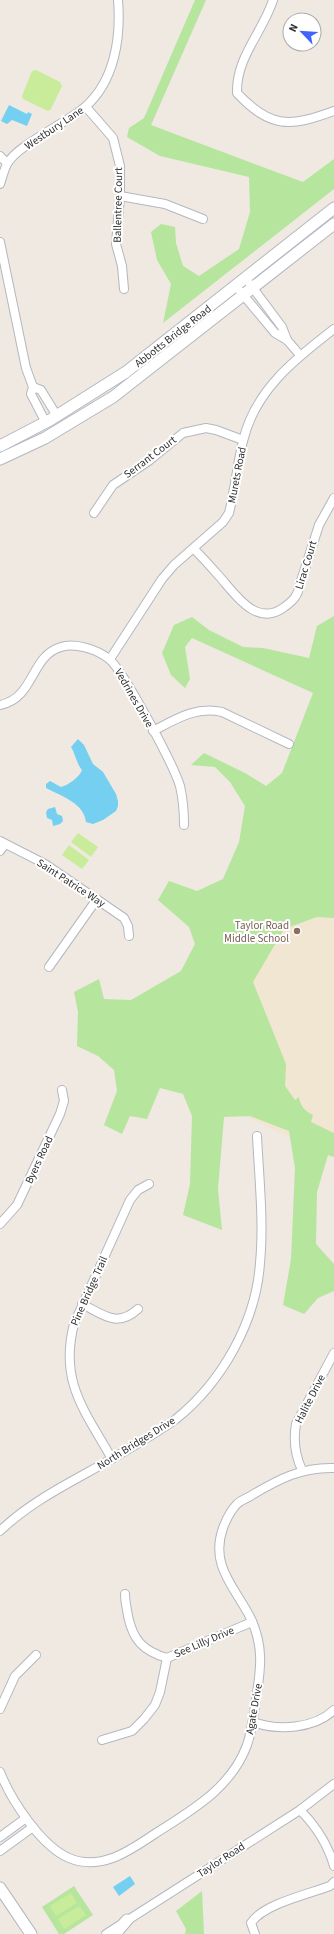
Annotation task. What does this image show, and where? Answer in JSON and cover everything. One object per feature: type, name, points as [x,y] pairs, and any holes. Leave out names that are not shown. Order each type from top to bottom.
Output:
[{"type":"main road","name":"Abbotts Bridge Road","points":[[0,446],[57,416],[101,389],[137,364],[334,208]]},
{"type":"main road","name":"Abbotts Bridge Road","points":[[0,458],[45,438],[102,405],[132,384],[334,224]]},
{"type":"main road","points":[[0,1888],[31,1934]]},
{"type":"main road","points":[[115,1934],[127,1920]]},
{"type":"street","name":"Westbury Lane","points":[[0,184],[7,163],[24,147],[86,107],[108,76],[115,56],[119,27],[118,0]]},
{"type":"street","points":[[273,0],[269,14],[244,56],[239,72],[237,93],[256,111],[284,123],[316,118],[334,111]]},
{"type":"street","name":"Ballentree Court","points":[[86,107],[113,138],[120,166],[120,196],[116,244],[122,266],[124,289]]},
{"type":"street","points":[[0,156],[7,163]]},
{"type":"street","points":[[120,196],[165,204],[203,219]]},
{"type":"street","points":[[0,242],[26,368],[33,387],[31,394],[46,422]]},
{"type":"street","points":[[246,278],[282,327],[287,340]]},
{"type":"street","points":[[236,286],[275,333],[287,340],[300,355]]},
{"type":"street","name":"Murets Road","points":[[110,659],[162,579],[174,565],[223,522],[229,513],[243,440],[254,409],[268,389],[300,355],[334,329]]},
{"type":"street","points":[[33,387],[41,390],[57,416]]},
{"type":"street","name":"Serrant Court","points":[[94,512],[113,485],[150,460],[183,433],[206,428],[243,440]]},
{"type":"street","name":"Lirac Court","points":[[194,549],[236,598],[249,608],[260,613],[280,611],[293,601],[298,594],[319,525],[334,498]]},
{"type":"street","name":"Vedrines Drive","points":[[0,705],[20,696],[31,681],[41,661],[54,650],[71,645],[94,650],[110,659],[123,676],[153,730],[179,784],[184,806],[184,825]]},
{"type":"street","points":[[153,730],[191,712],[212,710],[222,712],[288,744]]},
{"type":"street","points":[[0,851],[3,842]]},
{"type":"street","name":"Saint Patrice Way","points":[[3,842],[45,864],[124,918],[128,926],[129,936]]},
{"type":"street","points":[[49,967],[97,900]]},
{"type":"street","name":"Byers Road","points":[[0,1224],[18,1205],[60,1114],[64,1101],[62,1090]]},
{"type":"street","name":"North Bridges Drive","points":[[0,1531],[39,1501],[161,1430],[191,1405],[218,1373],[240,1336],[254,1299],[260,1263],[261,1225],[257,1136]]},
{"type":"street","name":"Pine Bridge Trail","points":[[112,1459],[78,1398],[70,1374],[68,1358],[69,1340],[82,1304],[130,1200],[138,1190],[149,1184]]},
{"type":"street","points":[[82,1304],[109,1318],[119,1320],[130,1317],[138,1309]]},
{"type":"street","name":"Halite Drive","points":[[302,1470],[297,1460],[294,1437],[296,1424],[334,1353]]},
{"type":"street","name":"Agate Drive","points":[[0,1772],[26,1818],[44,1842],[61,1854],[73,1860],[97,1863],[111,1859],[132,1849],[202,1802],[222,1786],[242,1757],[253,1722],[259,1677],[260,1646],[252,1622],[222,1569],[219,1541],[223,1527],[238,1503],[275,1480],[302,1470],[334,1468]]},
{"type":"street","name":"See Lilly Drive","points":[[125,1594],[134,1637],[156,1654],[167,1658],[252,1622]]},
{"type":"street","points":[[0,1709],[15,1676],[36,1655]]},
{"type":"street","points":[[102,1740],[118,1737],[132,1731],[144,1719],[155,1705],[160,1692],[167,1658]]},
{"type":"street","points":[[253,1722],[286,1727],[305,1725],[329,1715],[334,1710]]},
{"type":"street","name":"Taylor Road","points":[[106,1934],[300,1810],[334,1784]]},
{"type":"street","points":[[300,1810],[314,1826],[331,1856],[334,1866]]},
{"type":"street","points":[[0,1837],[26,1818]]},
{"type":"street","points":[[0,1851],[33,1827]]},
{"type":"street","points":[[255,1934],[251,1923],[255,1916],[272,1906],[330,1886],[334,1882]]},
{"type":"shaded area","name":"Taylor Road Middle School","points":[[334,773],[334,1159],[187,1088]]},
{"type":"green space","points":[[195,0],[206,0],[151,125],[303,182],[334,159],[334,189],[163,323],[171,284],[157,260],[151,232],[161,224],[175,227],[176,243],[183,266],[199,276],[239,249],[250,212],[249,177],[160,156],[127,137],[129,128],[144,118]]},
{"type":"green space","points":[[36,70],[60,82],[62,86],[51,109],[48,111],[23,99],[22,96],[32,71]]},
{"type":"green space","points":[[334,616],[334,918],[317,917],[284,929],[253,982],[286,1064],[285,1086],[295,1100],[299,1097],[303,1108],[313,1115],[311,1122],[334,1133],[334,1157],[328,1155],[317,1192],[316,1244],[334,1264],[334,1291],[318,1298],[304,1314],[283,1305],[291,1259],[295,1168],[289,1131],[250,1116],[224,1117],[218,1189],[222,1230],[183,1215],[190,1184],[192,1116],[183,1094],[160,1088],[147,1119],[130,1116],[122,1134],[104,1125],[117,1091],[114,1070],[98,1056],[77,1046],[78,1012],[74,992],[99,979],[104,999],[131,1000],[181,971],[195,944],[189,927],[158,900],[169,881],[197,891],[223,879],[239,842],[245,806],[230,782],[215,767],[191,765],[204,753],[245,773],[266,786],[282,773],[313,693],[192,638],[185,647],[190,679],[185,688],[171,675],[162,653],[174,625],[192,617],[209,630],[243,647],[263,648],[309,658],[317,626]]},
{"type":"green space","points":[[78,833],[98,847],[91,857],[71,842]]},
{"type":"green space","points":[[69,845],[89,860],[82,869],[62,855]]},
{"type":"green space","points":[[74,1886],[93,1915],[64,1934],[59,1934],[42,1907]]},
{"type":"green space","points":[[202,1891],[204,1934],[185,1934],[186,1929],[176,1911]]},
{"type":"green space","points":[[71,1893],[77,1903],[56,1916],[50,1906]]},
{"type":"green space","points":[[79,1906],[86,1915],[64,1929],[58,1919]]},
{"type":"water","points":[[9,105],[27,114],[28,112],[32,114],[27,126],[12,120],[7,124],[1,121]]},
{"type":"water","points":[[78,739],[84,745],[93,764],[103,772],[116,794],[118,801],[116,811],[103,820],[93,824],[86,822],[81,810],[71,801],[46,788],[46,784],[50,781],[61,787],[64,786],[73,781],[81,773],[82,770],[78,765],[71,747]]},
{"type":"water","points":[[55,807],[57,814],[62,816],[63,821],[60,824],[53,826],[52,820],[47,818],[46,812],[48,809]]},
{"type":"water","points":[[130,1876],[135,1884],[119,1896],[113,1887]]},
{"type":"place","name":"Taylor Road Middle School","points":[[297,931]]}]
